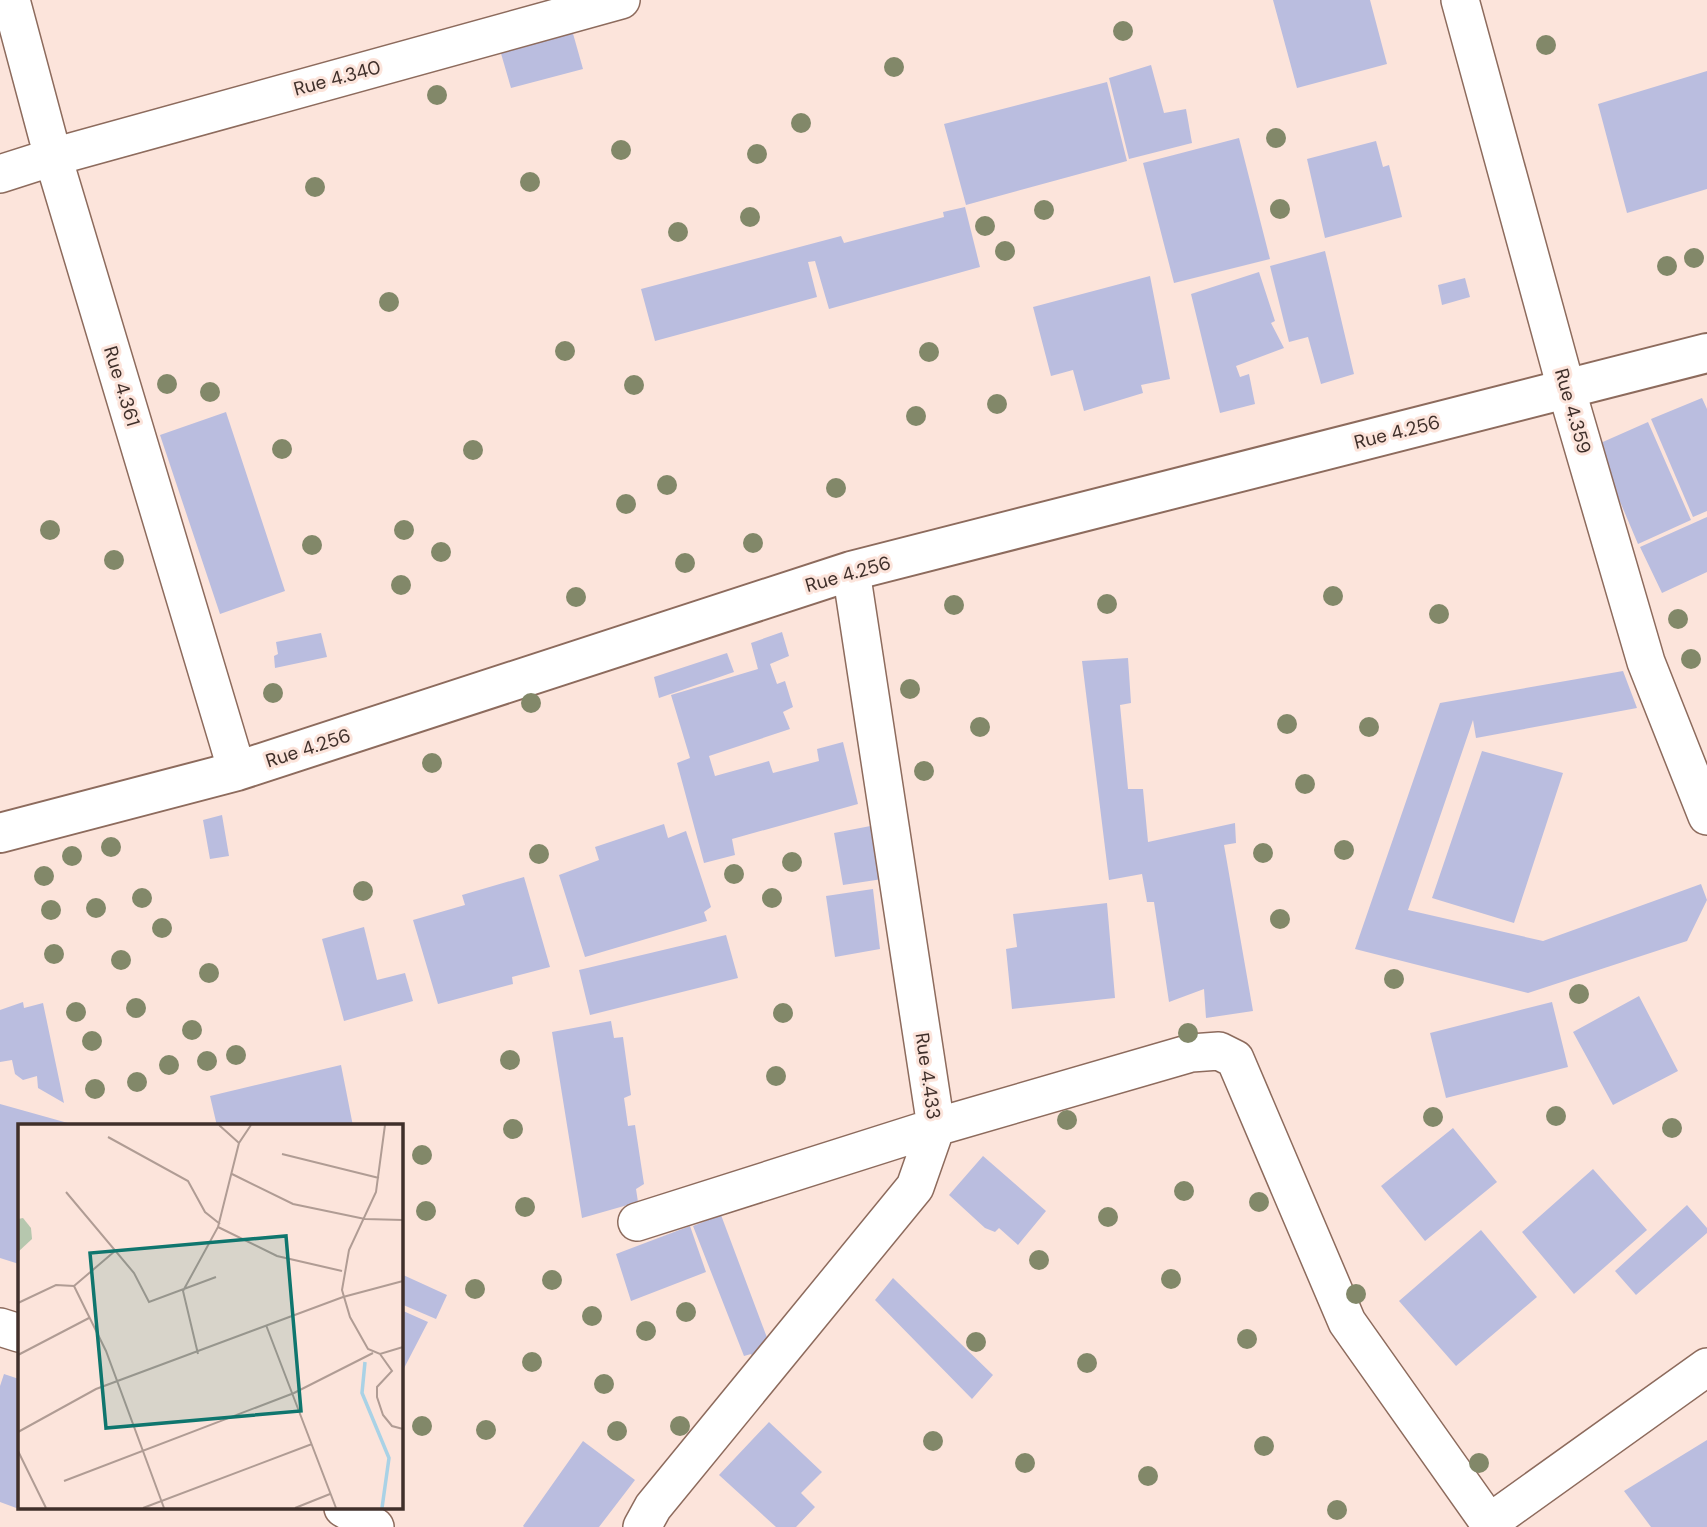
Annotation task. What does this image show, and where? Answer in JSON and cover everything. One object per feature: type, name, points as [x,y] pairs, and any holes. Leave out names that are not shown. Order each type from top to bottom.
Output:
[{"type":"street","name":"Rue 4.361","points":[[11,0],[53,157],[237,771]]},
{"type":"street","name":"Rue 4.340","points":[[0,174],[621,0]]},
{"type":"street","name":"Rue 4.359","points":[[1460,0],[1566,388],[1646,662],[1707,816]]},
{"type":"street","name":"Rue 4.256","points":[[0,833],[237,771],[852,571],[1707,353]]},
{"type":"street","name":"Rue 4.433","points":[[642,1527],[653,1507],[915,1186],[936,1127],[852,571]]},
{"type":"street","points":[[637,1222],[936,1127],[1191,1052],[1219,1051],[1235,1059],[1348,1322],[1491,1525],[1707,1367]]},
{"type":"street","points":[[0,1327],[18,1333]]},
{"type":"street","points":[[346,1510],[375,1527]]},
{"type":"building","points":[[1273,0],[1370,0],[1387,64],[1297,88]]},
{"type":"building","points":[[572,30],[583,69],[511,88],[500,50]]},
{"type":"building","points":[[1151,65],[1164,113],[1186,109],[1192,143],[1129,159],[1109,78]]},
{"type":"building","points":[[1707,71],[1707,189],[1627,213],[1598,104]]},
{"type":"building","points":[[1107,82],[1127,161],[966,205],[944,124]]},
{"type":"building","points":[[1239,138],[1270,259],[1174,283],[1143,163]]},
{"type":"building","points":[[1376,141],[1383,167],[1389,165],[1402,217],[1325,238],[1307,159]]},
{"type":"building","points":[[965,207],[980,267],[829,309],[815,261],[808,262],[817,297],[655,341],[641,289],[841,236],[844,243],[944,217],[943,212]]},
{"type":"building","points":[[1325,251],[1354,374],[1321,384],[1308,337],[1289,342],[1270,266]]},
{"type":"building","points":[[1259,272],[1275,321],[1271,323],[1284,348],[1236,366],[1240,377],[1249,374],[1255,404],[1220,413],[1191,294]]},
{"type":"building","points":[[1150,276],[1170,379],[1141,385],[1143,393],[1084,411],[1073,370],[1051,376],[1033,307]]},
{"type":"building","points":[[1465,278],[1470,297],[1442,305],[1438,285]]},
{"type":"building","points":[[1702,398],[1707,409],[1707,511],[1693,517],[1651,419]]},
{"type":"building","points":[[226,412],[285,591],[220,614],[160,435]]},
{"type":"building","points":[[1648,422],[1691,520],[1638,544],[1596,445]]},
{"type":"building","points":[[1707,517],[1707,572],[1662,593],[1640,547]]},
{"type":"building","points":[[782,632],[789,656],[770,664],[777,684],[785,681],[793,707],[783,712],[790,729],[709,756],[715,776],[769,761],[773,773],[819,761],[817,749],[843,742],[858,804],[732,839],[735,855],[704,863],[677,763],[690,758],[671,695],[758,669],[751,643]]},
{"type":"building","points":[[321,633],[327,657],[275,668],[274,656],[278,654],[276,642]]},
{"type":"building","points":[[727,653],[734,672],[659,698],[654,677]]},
{"type":"building","points":[[1128,658],[1131,703],[1120,705],[1128,789],[1143,789],[1148,842],[1235,823],[1236,843],[1224,845],[1253,1011],[1206,1018],[1204,989],[1169,1002],[1154,902],[1147,902],[1142,874],[1109,880],[1082,661]]},
{"type":"building","points":[[1623,671],[1637,708],[1476,738],[1473,720],[1408,910],[1543,941],[1701,884],[1707,900],[1687,941],[1528,993],[1355,949],[1440,703]]},
{"type":"building","points":[[1482,751],[1563,773],[1514,923],[1432,898]]},
{"type":"building","points":[[222,815],[229,856],[210,859],[203,820]]},
{"type":"building","points":[[664,824],[668,838],[686,831],[711,907],[704,912],[707,921],[585,957],[559,875],[599,860],[595,847]]},
{"type":"building","points":[[881,824],[889,878],[843,885],[834,833]]},
{"type":"building","points":[[524,877],[550,967],[512,977],[513,984],[438,1004],[413,920],[465,905],[462,895]]},
{"type":"building","points":[[873,889],[880,949],[835,957],[826,896]]},
{"type":"building","points":[[1107,903],[1115,998],[1012,1009],[1006,949],[1017,947],[1013,914]]},
{"type":"building","points":[[364,927],[377,980],[405,973],[413,1001],[344,1021],[322,939]]},
{"type":"building","points":[[726,935],[738,978],[590,1015],[579,970]]},
{"type":"building","points":[[1639,996],[1678,1071],[1613,1105],[1573,1032]]},
{"type":"building","points":[[23,1002],[24,1008],[43,1003],[64,1103],[38,1088],[37,1076],[23,1080],[15,1074],[12,1060],[0,1062],[0,1010]]},
{"type":"building","points":[[1552,1002],[1568,1067],[1446,1098],[1430,1033]]},
{"type":"building","points":[[611,1021],[614,1038],[623,1037],[631,1095],[624,1098],[628,1126],[635,1125],[644,1184],[636,1189],[638,1202],[582,1218],[552,1032]]},
{"type":"building","points":[[341,1065],[353,1124],[217,1124],[210,1096]]},
{"type":"building","points":[[0,1104],[71,1124],[18,1124],[18,1264],[0,1258]]},
{"type":"building","points":[[1453,1128],[1497,1182],[1425,1241],[1381,1186]]},
{"type":"building","points":[[983,1156],[1046,1211],[1018,1245],[999,1228],[995,1232],[985,1228],[949,1195]]},
{"type":"building","points":[[1593,1169],[1647,1230],[1574,1294],[1522,1232]]},
{"type":"building","points":[[1687,1205],[1707,1228],[1707,1233],[1636,1295],[1615,1271]]},
{"type":"building","points":[[721,1215],[772,1351],[754,1360],[751,1354],[744,1356],[693,1226]]},
{"type":"building","points":[[690,1226],[706,1272],[631,1301],[616,1254]]},
{"type":"building","points":[[1481,1230],[1537,1297],[1456,1366],[1399,1301]]},
{"type":"building","points":[[402,1274],[447,1295],[436,1319],[402,1304]]},
{"type":"building","points":[[893,1278],[993,1375],[972,1399],[875,1300]]},
{"type":"building","points":[[402,1310],[428,1322],[402,1372]]},
{"type":"building","points":[[4,1374],[18,1379],[18,1509],[0,1502],[0,1386]]},
{"type":"building","points":[[769,1422],[822,1472],[801,1493],[815,1507],[796,1527],[776,1527],[719,1475]]},
{"type":"building","points":[[1707,1440],[1707,1527],[1651,1527],[1624,1491]]},
{"type":"building","points":[[583,1441],[635,1480],[599,1527],[524,1527],[523,1526]]}]
